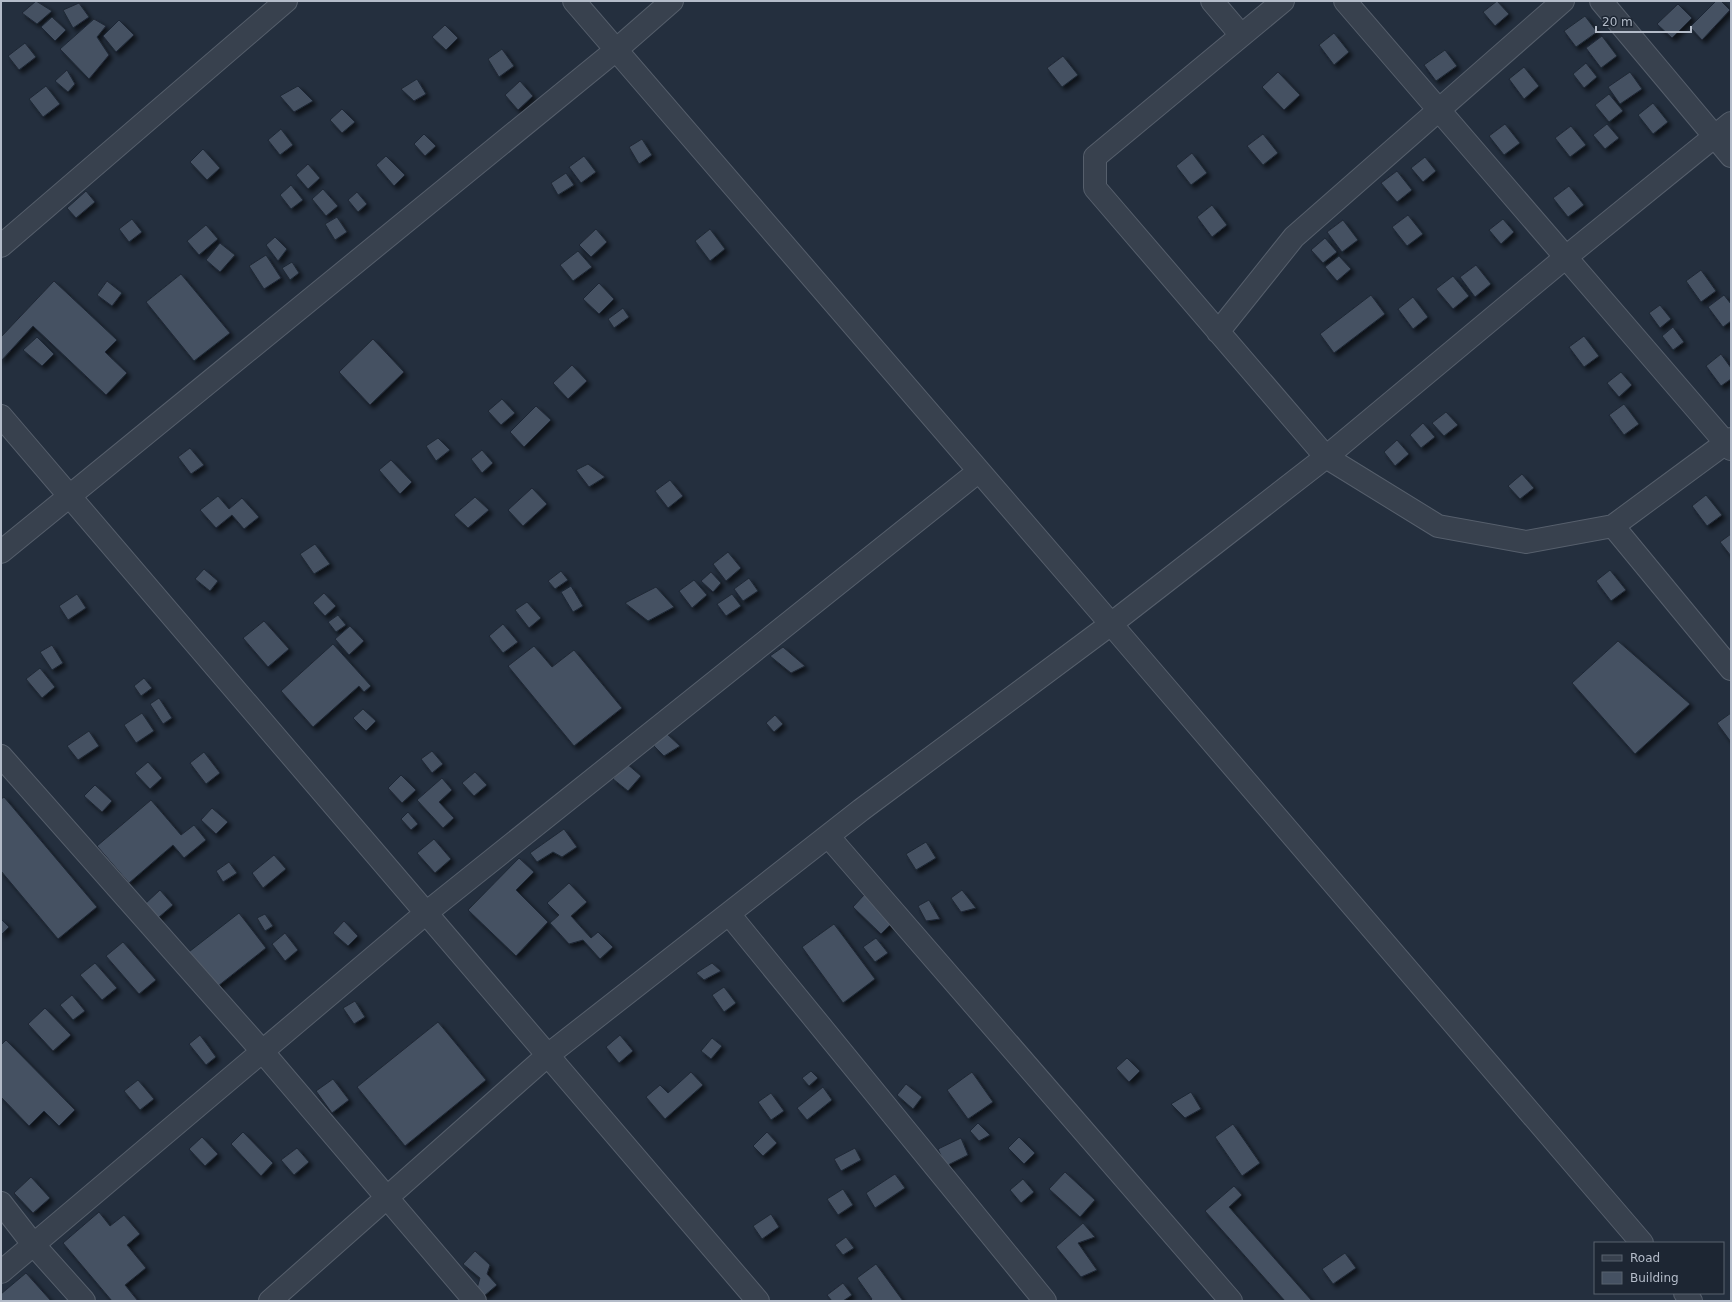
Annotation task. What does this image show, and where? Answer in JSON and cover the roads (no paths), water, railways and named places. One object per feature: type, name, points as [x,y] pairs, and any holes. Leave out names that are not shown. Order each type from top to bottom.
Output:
[{"type":"street","points":[[1,246],[286,1]]},
{"type":"street","points":[[574,1],[1641,1242]]},
{"type":"street","points":[[1,552],[616,50],[672,1]]},
{"type":"street","points":[[1212,1],[1241,35]]},
{"type":"street","points":[[1283,1],[1095,157],[1095,188],[1326,457],[1438,526],[1526,542],[1613,526],[1729,444],[1345,1]]},
{"type":"street","points":[[1218,332],[1294,237],[1563,1]]},
{"type":"street","points":[[1601,1],[1723,130],[1731,156]]},
{"type":"street","points":[[270,1301],[548,1055],[828,836],[1111,624],[1326,457],[1566,257],[1723,130]]},
{"type":"street","points":[[1,416],[758,1301]]},
{"type":"street","points":[[1,1272],[426,913],[979,471]]},
{"type":"street","points":[[1613,526],[1731,669]]},
{"type":"street","points":[[1,756],[262,1051],[475,1301]]},
{"type":"street","points":[[828,836],[1231,1301]]},
{"type":"street","points":[[729,914],[1045,1301]]},
{"type":"street","points":[[1,1203],[33,1244],[84,1301]]}]
